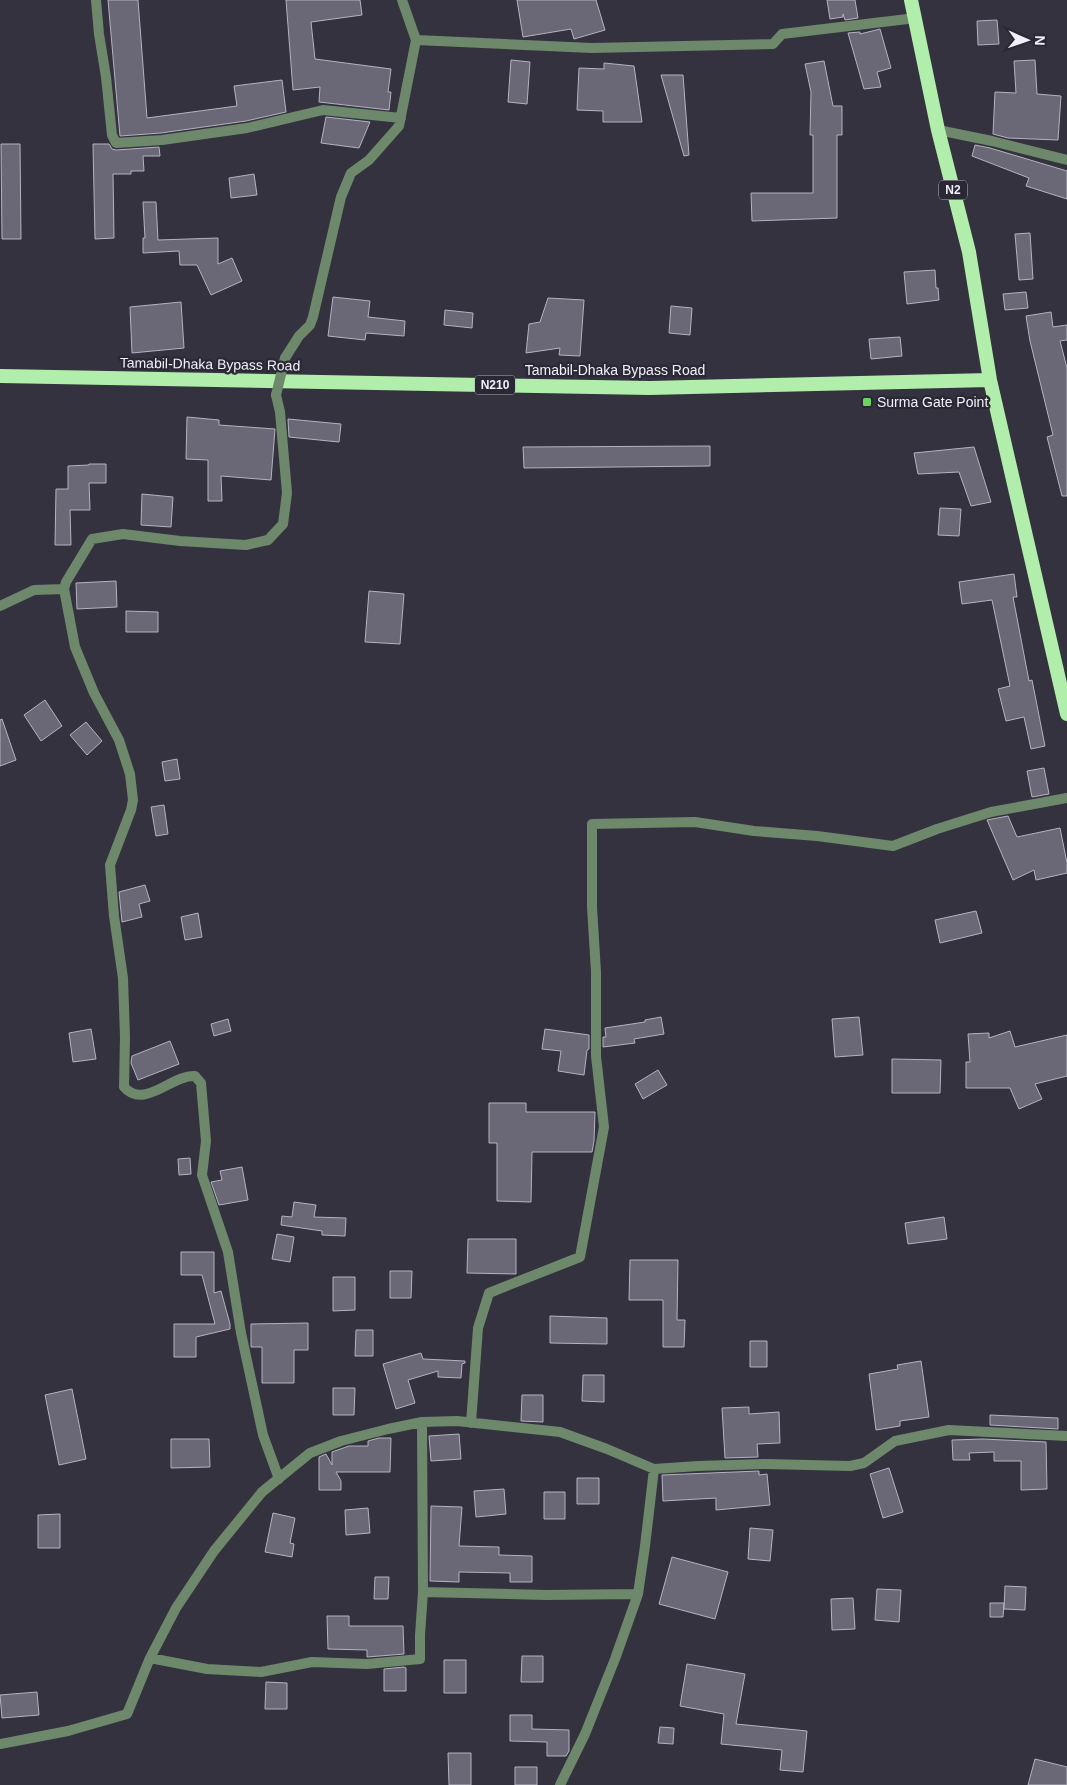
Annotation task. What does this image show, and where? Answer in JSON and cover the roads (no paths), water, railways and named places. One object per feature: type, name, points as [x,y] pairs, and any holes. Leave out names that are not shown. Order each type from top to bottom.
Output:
[{"type":"highway","name":"N2","points":[[911,0],[938,130],[969,252],[990,380],[1067,714]]},
{"type":"highway","name":"Tamabil-Dhaka Bypass Road","points":[[0,376],[650,388],[990,380]]},
{"type":"street","points":[[96,0],[112,135],[116,143],[162,140],[247,128],[323,110],[401,118]]},
{"type":"street","points":[[279,1479],[263,1435],[241,1333],[228,1252],[202,1176],[206,1141],[201,1083],[195,1076],[185,1076],[143,1096],[128,1092],[124,1087],[123,978],[114,916],[110,865],[131,810],[133,800],[130,774],[119,740],[94,693],[75,647],[64,589],[66,582],[92,539],[123,534],[180,541],[246,545],[268,540],[283,524],[287,493],[280,412],[276,395],[285,358],[299,336],[310,325],[313,318],[341,197],[351,173],[369,160],[399,126],[416,40],[402,0]]},
{"type":"street","points":[[416,40],[592,48],[773,44],[782,34],[916,18]]},
{"type":"street","points":[[938,130],[992,141],[1067,160]]},
{"type":"street","points":[[0,606],[34,590],[64,589]]},
{"type":"street","points":[[471,1423],[478,1328],[489,1293],[580,1257],[604,1127],[596,1056],[592,824],[695,822],[754,832],[816,836],[893,846],[937,829],[991,812],[1067,798]]},
{"type":"street","points":[[150,1658],[207,1669],[261,1672],[312,1662],[367,1664],[420,1659],[423,1592],[422,1422]]},
{"type":"street","points":[[0,1744],[68,1731],[127,1714],[150,1658],[176,1608],[214,1551],[262,1492],[310,1453],[340,1441],[388,1428],[422,1422],[471,1423],[560,1432],[607,1449],[654,1470],[698,1466],[766,1464],[850,1466],[864,1463],[895,1441],[949,1430],[1067,1436]]},
{"type":"street","points":[[560,1785],[585,1734],[638,1594],[646,1546],[654,1470]]},
{"type":"street","points":[[423,1592],[546,1595],[638,1594]]},
{"type":"place","name":"Surma Gate Point","points":[[867,402]]}]
